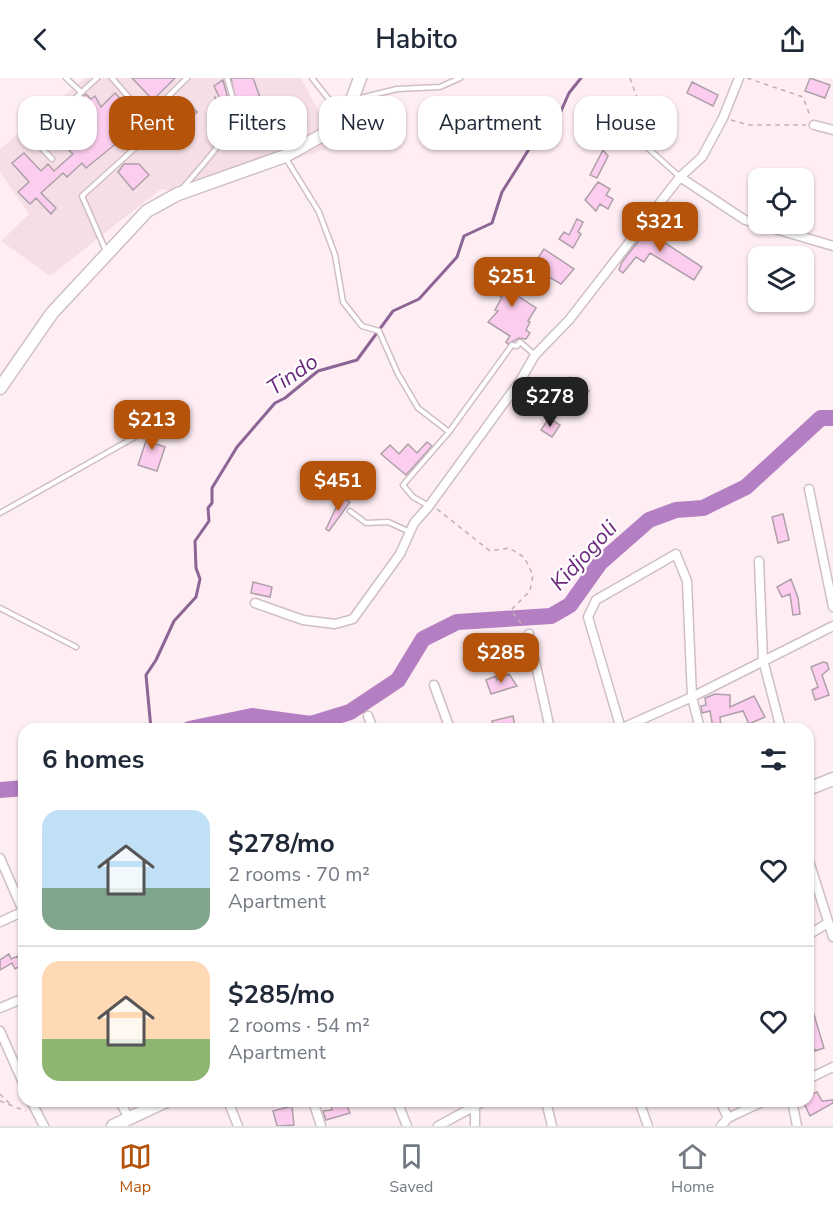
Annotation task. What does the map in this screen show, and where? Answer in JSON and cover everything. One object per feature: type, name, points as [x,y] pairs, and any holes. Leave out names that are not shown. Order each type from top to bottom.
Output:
[{"type":"street","points":[[353,96],[360,78]]},
{"type":"street","points":[[255,603],[303,620],[335,624],[353,619],[399,554],[414,523],[429,506],[520,381],[535,355],[569,320],[680,177],[702,157],[723,118],[739,78]]},
{"type":"street","points":[[814,125],[833,130]]},
{"type":"street","points":[[0,388],[52,313],[147,212],[178,194],[285,156],[319,137]]},
{"type":"street","points":[[680,177],[745,220],[833,246]]},
{"type":"street","points":[[809,489],[833,607]]},
{"type":"street","points":[[619,723],[588,617],[596,600],[676,554],[687,581],[692,697],[698,723]]},
{"type":"street","points":[[759,561],[763,660],[779,723]]},
{"type":"street","points":[[634,723],[692,697],[833,626]]},
{"type":"street","points":[[529,634],[549,723]]},
{"type":"street","points":[[434,685],[448,723]]},
{"type":"street","points":[[368,716],[371,723]]},
{"type":"street","points":[[814,787],[833,779]]},
{"type":"street","points":[[0,858],[18,898]]},
{"type":"street","points":[[814,878],[833,937]]},
{"type":"street","points":[[0,922],[18,914]]},
{"type":"street","points":[[814,931],[828,923]]},
{"type":"street","points":[[0,1008],[18,1000]]},
{"type":"street","points":[[0,1031],[18,1072]]},
{"type":"street","points":[[814,1076],[833,1067]]},
{"type":"street","points":[[34,1107],[44,1126]]},
{"type":"street","points":[[120,1107],[120,1124],[154,1107]]},
{"type":"street","points":[[230,1107],[238,1126]]},
{"type":"street","points":[[315,1107],[321,1126]]},
{"type":"street","points":[[399,1107],[407,1126]]},
{"type":"street","points":[[438,1126],[470,1107]]},
{"type":"street","points":[[475,1126],[478,1107]]},
{"type":"street","points":[[547,1107],[552,1126]]},
{"type":"street","points":[[641,1107],[648,1126]]},
{"type":"street","points":[[723,1107],[728,1118]]},
{"type":"street","points":[[721,1126],[728,1118],[751,1107]]},
{"type":"street","points":[[793,1107],[797,1126]]},
{"type":"lane","points":[[66,78],[81,92]]},
{"type":"lane","points":[[52,159],[32,138],[97,78]]},
{"type":"lane","points":[[112,78],[127,96]]},
{"type":"lane","points":[[169,96],[187,78]]},
{"type":"lane","points":[[178,194],[219,143],[231,122],[233,101],[227,78]]},
{"type":"lane","points":[[312,78],[327,96]]},
{"type":"lane","points":[[368,96],[397,89],[440,87],[460,78]]},
{"type":"lane","points":[[107,253],[82,196],[133,150]]},
{"type":"lane","points":[[650,150],[680,177]]},
{"type":"lane","points":[[285,156],[319,212],[335,255],[343,302],[362,326],[379,331],[398,374],[418,408],[449,432]]},
{"type":"lane","points":[[429,506],[413,497],[403,485],[449,432],[512,345],[517,346],[520,342],[535,355]]},
{"type":"lane","points":[[0,513],[135,437]]},
{"type":"lane","points":[[350,511],[366,523],[388,522],[410,532]]},
{"type":"lane","points":[[0,608],[76,646]]},
{"type":"path","points":[[630,78],[636,96]]},
{"type":"path","points":[[723,118],[749,125],[814,125],[802,97],[746,78]]},
{"type":"path","points":[[429,506],[442,510],[490,551],[508,549],[524,557],[533,575],[530,591],[511,610],[529,634]]},
{"type":"path","points":[[0,1094],[12,1106]]},
{"type":"path","points":[[0,1101],[38,1116]]},
{"type":"shaded area","points":[[85,78],[301,78],[319,112],[319,150],[322,150],[191,195],[161,189],[50,276],[1,241],[29,214],[0,172],[0,149],[18,134],[18,150],[97,150],[97,96],[63,96]]},
{"type":"building","points":[[132,78],[175,78],[157,96],[149,96]]},
{"type":"building","points":[[231,78],[253,78],[259,96],[234,96]]},
{"type":"building","points":[[810,78],[830,85],[825,98],[805,91]]},
{"type":"building","points":[[223,80],[227,96],[219,96],[214,86]]},
{"type":"building","points":[[692,82],[718,95],[713,106],[687,93]]},
{"type":"building","points":[[109,99],[109,149],[86,168],[82,163],[67,177],[63,173],[41,193],[56,208],[51,214],[36,198],[30,204],[18,192],[29,182],[12,163],[24,153],[41,171],[48,164],[54,171],[73,154],[69,150],[97,150],[97,100],[101,107]]},
{"type":"building","points":[[603,150],[608,156],[597,178],[590,175]]},
{"type":"building","points":[[124,164],[139,164],[149,175],[133,190],[118,172]]},
{"type":"building","points":[[598,182],[610,189],[606,195],[613,199],[608,209],[600,204],[596,211],[585,200]]},
{"type":"building","points":[[577,219],[583,222],[578,232],[581,234],[573,248],[559,239],[564,232],[569,235]]},
{"type":"building","points":[[655,220],[666,227],[659,239],[702,267],[694,280],[650,253],[644,262],[636,257],[623,273],[619,270],[622,262]]},
{"type":"building","points":[[544,249],[574,269],[561,284],[540,272],[547,264],[538,258]]},
{"type":"building","points":[[510,261],[521,268],[512,280],[518,285],[512,292],[536,308],[528,321],[530,322],[526,330],[530,333],[526,339],[519,338],[508,344],[506,342],[510,336],[488,322],[498,311],[495,310],[502,297],[493,292],[509,270],[505,267]]},
{"type":"building","points":[[570,377],[589,391],[579,404],[560,390]]},
{"type":"building","points":[[549,418],[560,425],[552,437],[541,430]]},
{"type":"building","points":[[152,423],[160,426],[153,443],[165,447],[157,471],[138,465]]},
{"type":"building","points":[[427,442],[432,446],[406,475],[381,454],[390,445],[399,454],[408,444],[417,453]]},
{"type":"building","points":[[341,497],[350,502],[329,531],[326,529]]},
{"type":"building","points":[[783,514],[789,540],[778,543],[772,517]]},
{"type":"building","points":[[791,579],[798,598],[800,614],[793,615],[790,594],[782,597],[777,587]]},
{"type":"building","points":[[253,582],[272,587],[270,597],[251,593]]},
{"type":"building","points":[[823,662],[827,663],[829,669],[822,675],[829,695],[815,700],[812,690],[818,687],[811,667]]},
{"type":"building","points":[[509,674],[517,686],[491,694],[486,680],[496,676],[497,680]]},
{"type":"building","points":[[715,694],[730,695],[730,707],[754,696],[765,717],[749,723],[743,711],[720,717],[721,723],[712,723],[710,711],[702,713],[701,706],[706,705],[705,698]]},
{"type":"building","points":[[513,716],[514,723],[493,723],[492,721]]},
{"type":"building","points":[[9,954],[11,959],[18,956],[18,967],[15,969],[12,963],[0,970],[0,960]]},
{"type":"building","points":[[814,1015],[824,1048],[815,1051],[814,1048]]},
{"type":"building","points":[[817,1092],[822,1101],[833,1100],[833,1103],[810,1116],[806,1107],[814,1107],[814,1093]]},
{"type":"building","points":[[292,1107],[294,1125],[277,1126],[273,1111]]},
{"type":"building","points":[[331,1107],[348,1107],[350,1113],[326,1120],[323,1111],[332,1110]]},
{"type":"waterway","name":"Tindo","points":[[150,723],[146,675],[156,660],[174,621],[196,597],[200,579],[196,568],[195,541],[209,521],[208,508],[212,503],[212,488],[237,447],[275,403],[285,398],[318,371],[357,360],[393,311],[419,299],[457,257],[464,236],[492,223],[502,192],[531,146],[557,120],[569,93],[581,78]]},
{"type":"waterway","name":"Kidjogoli","points":[[314,723],[350,712],[398,680],[423,639],[457,622],[551,616],[570,605],[600,563],[649,520],[676,510],[703,508],[746,487],[821,418],[833,418]]},
{"type":"waterway","name":"Kidjogoli","points":[[218,723],[252,716],[304,723]]},
{"type":"waterway","name":"Kidjogoli","points":[[0,790],[18,788]]}]
